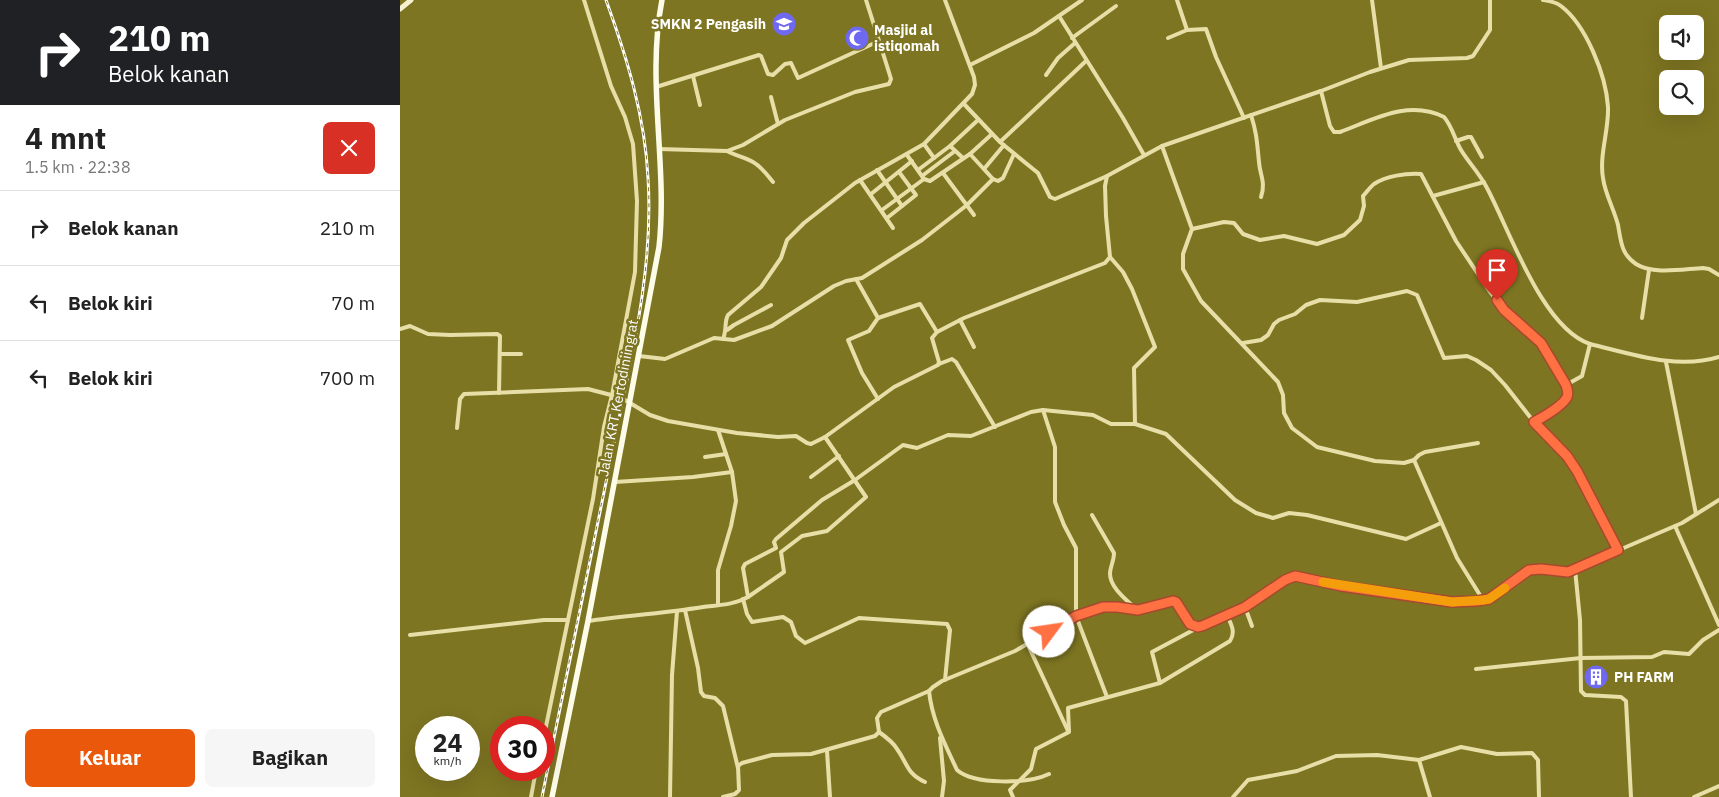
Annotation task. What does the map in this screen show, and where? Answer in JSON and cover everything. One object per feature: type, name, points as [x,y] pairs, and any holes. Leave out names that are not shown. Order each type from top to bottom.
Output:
[{"type":"main road","name":"Jalan KRT Kertodiniingrat","points":[[552,797],[588,621],[615,482],[628,401],[639,356],[659,247],[662,221],[662,191],[656,87],[656,52],[658,17],[662,0]]},
{"type":"street","points":[[400,9],[410,0]]},
{"type":"street","points":[[548,716],[593,498],[604,427],[613,396],[635,272],[636,190],[633,144],[622,107],[611,86],[584,0]]},
{"type":"street","points":[[659,149],[727,151],[744,145],[778,124],[854,92],[889,84],[891,80],[866,0]]},
{"type":"street","points":[[727,330],[726,321],[728,315],[761,287],[782,258],[789,238],[823,206],[860,180],[924,144],[972,94],[975,86],[970,65],[945,0]]},
{"type":"street","points":[[970,65],[1034,33],[1074,2],[1082,0]]},
{"type":"street","points":[[1177,0],[1186,30]]},
{"type":"street","points":[[1372,0],[1381,68]]},
{"type":"street","points":[[964,104],[1000,142],[1038,173],[1051,199],[1055,199],[1107,176],[1162,146],[1321,91],[1381,68],[1409,60],[1467,58],[1473,56],[1490,30],[1490,0]]},
{"type":"street","points":[[1543,0],[1556,3],[1566,11],[1589,40],[1595,56],[1606,92],[1608,107],[1602,178],[1615,214],[1624,253],[1636,264],[1650,270],[1703,268],[1719,275]]},
{"type":"street","points":[[1072,38],[1116,6]]},
{"type":"street","points":[[1058,16],[1123,118],[1144,155]]},
{"type":"street","points":[[1168,38],[1186,30],[1203,28],[1208,31],[1216,57],[1244,118]]},
{"type":"street","points":[[656,87],[759,55],[768,74],[773,75],[785,64],[791,63],[798,78],[879,41]]},
{"type":"street","points":[[1046,75],[1058,58],[1075,43]]},
{"type":"street","points":[[1000,142],[1086,60]]},
{"type":"street","points":[[693,76],[700,105]]},
{"type":"street","points":[[1321,91],[1331,128],[1334,132],[1399,110],[1413,109],[1432,112],[1444,117],[1462,152],[1484,182],[1542,301],[1553,315],[1571,332],[1590,344],[1666,362],[1704,362],[1719,357]]},
{"type":"street","points":[[771,97],[778,124]]},
{"type":"street","points":[[1250,116],[1256,130],[1259,163],[1264,183],[1261,197]]},
{"type":"street","points":[[918,170],[950,146],[978,120]]},
{"type":"street","points":[[907,155],[923,177],[930,181],[970,154],[992,134]]},
{"type":"street","points":[[1456,141],[1471,137],[1482,157]]},
{"type":"street","points":[[924,144],[934,158]]},
{"type":"street","points":[[984,169],[1004,145]]},
{"type":"street","points":[[950,146],[963,158]]},
{"type":"street","points":[[1162,146],[1192,229],[1182,254],[1183,270],[1201,301],[1227,330],[1243,343],[1278,382],[1283,395],[1284,413],[1292,428],[1317,447],[1375,461],[1404,463],[1414,460],[1425,452],[1478,443]]},
{"type":"street","points":[[727,151],[752,161],[761,167],[773,182]]},
{"type":"street","points":[[882,210],[955,151]]},
{"type":"street","points":[[970,154],[993,179],[998,181],[1001,180],[1014,154]]},
{"type":"street","points":[[871,194],[912,161]]},
{"type":"street","points":[[877,170],[902,206]]},
{"type":"street","points":[[887,218],[915,196],[899,172]]},
{"type":"street","points":[[942,173],[974,214]]},
{"type":"street","points":[[1192,229],[1224,222],[1234,223],[1243,234],[1260,240],[1284,236],[1318,244],[1344,235],[1360,220],[1364,206],[1363,196],[1373,185],[1384,179],[1420,174],[1456,242],[1490,292],[1504,310],[1541,343],[1566,385],[1567,398],[1534,422]]},
{"type":"street","points":[[1107,176],[1105,186],[1106,216],[1110,257],[1123,272],[1132,288],[1155,347],[1134,368],[1135,424]]},
{"type":"street","points":[[639,356],[665,359],[717,337],[738,339],[782,322],[834,286],[846,281],[862,278],[922,240],[967,205],[993,179]]},
{"type":"street","points":[[860,180],[893,228]]},
{"type":"street","points":[[1433,196],[1484,182]]},
{"type":"street","points":[[939,364],[932,341],[937,332],[960,320],[1104,263],[1110,257]]},
{"type":"street","points":[[1642,318],[1650,270]]},
{"type":"street","points":[[856,279],[878,318]]},
{"type":"street","points":[[1243,343],[1261,340],[1268,335],[1274,324],[1279,320],[1295,314],[1306,305],[1320,300],[1357,302],[1408,291],[1417,295],[1444,358],[1466,356],[1491,370],[1534,422],[1567,456],[1577,471],[1618,550]]},
{"type":"street","points":[[878,399],[862,373],[848,340],[869,331],[878,318],[920,304],[937,332]]},
{"type":"street","points":[[723,339],[727,330],[734,324],[771,305]]},
{"type":"street","points":[[960,320],[974,347]]},
{"type":"street","points":[[400,329],[410,326],[428,334],[497,334],[501,340],[499,393]]},
{"type":"street","points":[[1566,385],[1582,376],[1590,344]]},
{"type":"street","points":[[500,354],[521,354]]},
{"type":"street","points":[[628,401],[650,415],[668,421],[718,430],[796,436],[809,444],[825,437],[894,388],[952,359],[956,362],[995,426]]},
{"type":"street","points":[[1666,362],[1696,514]]},
{"type":"street","points":[[457,428],[460,399],[463,395],[588,389],[613,396]]},
{"type":"street","points":[[1043,410],[1055,446],[1055,502],[1076,548],[1076,616],[1107,697]]},
{"type":"street","points":[[748,596],[743,568],[745,564],[775,549],[774,542],[776,539],[822,500],[855,480],[903,445],[917,448],[948,435],[971,436],[1031,412],[1043,410],[1094,415],[1111,424],[1135,424],[1166,434],[1235,500],[1256,513],[1273,518],[1289,513],[1307,515],[1406,539],[1440,523]]},
{"type":"street","points":[[718,430],[732,472],[736,505],[718,570],[718,605]]},
{"type":"street","points":[[588,621],[685,610],[743,599],[784,572],[781,552],[802,536],[827,531],[866,497],[825,437]]},
{"type":"street","points":[[705,457],[726,454]]},
{"type":"street","points":[[811,477],[838,456]]},
{"type":"street","points":[[1414,460],[1440,523],[1457,558],[1484,600]]},
{"type":"street","points":[[615,482],[700,477],[732,472]]},
{"type":"street","points":[[1160,683],[1152,652],[1202,626],[1245,607],[1285,580],[1295,576],[1341,586],[1452,602],[1484,600],[1489,599],[1529,570],[1541,569],[1568,572],[1675,526],[1719,500]]},
{"type":"street","points":[[1092,515],[1114,553],[1110,574],[1111,580],[1120,594],[1138,610]]},
{"type":"street","points":[[1675,526],[1719,625]]},
{"type":"street","points":[[1575,569],[1580,603],[1582,694],[1621,697],[1626,701],[1631,797]]},
{"type":"street","points":[[743,599],[752,622],[783,617],[791,622],[796,636],[805,642],[859,618],[946,623],[950,630],[945,680]]},
{"type":"street","points":[[925,782],[918,779],[910,771],[898,749],[879,732],[877,718],[881,712],[930,691],[937,684],[945,680],[1028,645],[1076,616],[1103,607],[1138,610],[1176,602],[1190,624],[1198,627],[1202,626]]},
{"type":"street","points":[[1245,607],[1252,626]]},
{"type":"street","points":[[685,610],[698,668],[701,692],[704,696],[715,698],[723,706],[738,770],[739,790],[735,794],[723,797]]},
{"type":"street","points":[[670,797],[672,675],[677,611]]},
{"type":"street","points":[[1069,732],[1068,708],[1160,683],[1230,641],[1233,636],[1233,628],[1227,615]]},
{"type":"street","points":[[410,635],[544,620],[568,620]]},
{"type":"street","points":[[1476,669],[1580,658],[1652,657],[1664,652],[1689,654],[1703,640],[1719,630]]},
{"type":"street","points":[[1028,645],[1069,732]]},
{"type":"street","points":[[930,691],[931,708],[940,734],[957,770],[964,775],[994,781],[1019,781],[1033,780],[1048,774]]},
{"type":"street","points":[[738,770],[738,766],[742,763],[772,755],[811,754],[875,736],[879,732]]},
{"type":"street","points":[[1013,797],[1010,790],[1031,769],[1036,749],[1069,732]]},
{"type":"street","points":[[940,734],[944,781],[942,797]]},
{"type":"street","points":[[1233,797],[1248,780],[1298,771],[1336,756],[1377,755],[1419,760],[1462,747],[1496,754],[1532,753],[1538,760],[1539,797]]},
{"type":"street","points":[[827,750],[830,797]]},
{"type":"street","points":[[1419,760],[1430,797]]},
{"type":"street","points":[[531,797],[534,781]]},
{"type":"street","points":[[1694,797],[1719,786]]},
{"type":"tunnel","points":[[615,396],[625,400]]},
{"type":"railway","points":[[542,797],[633,351],[644,282],[647,247],[649,213],[648,178],[643,132],[628,65],[606,0]]},
{"type":"slow traffic","points":[[1323,582],[1326,584],[1452,602],[1489,599],[1505,588]]},
{"type":"place","name":"SMKN 2 Pengasih","points":[[784,24]]},
{"type":"place","name":"Masjid al istiqomah","points":[[857,38]]},
{"type":"place","name":"PH FARM","points":[[1596,677]]},
{"type":"route","points":[[1049,632],[1076,616],[1103,607],[1138,610],[1173,601],[1182,608],[1190,624],[1198,627],[1245,607],[1285,580],[1295,576],[1309,578],[1326,584],[1452,602],[1484,600],[1489,599],[1529,570],[1541,569],[1568,572],[1618,550],[1577,471],[1567,456],[1534,422],[1567,398],[1566,385],[1541,343],[1504,310],[1497,300]]}]
